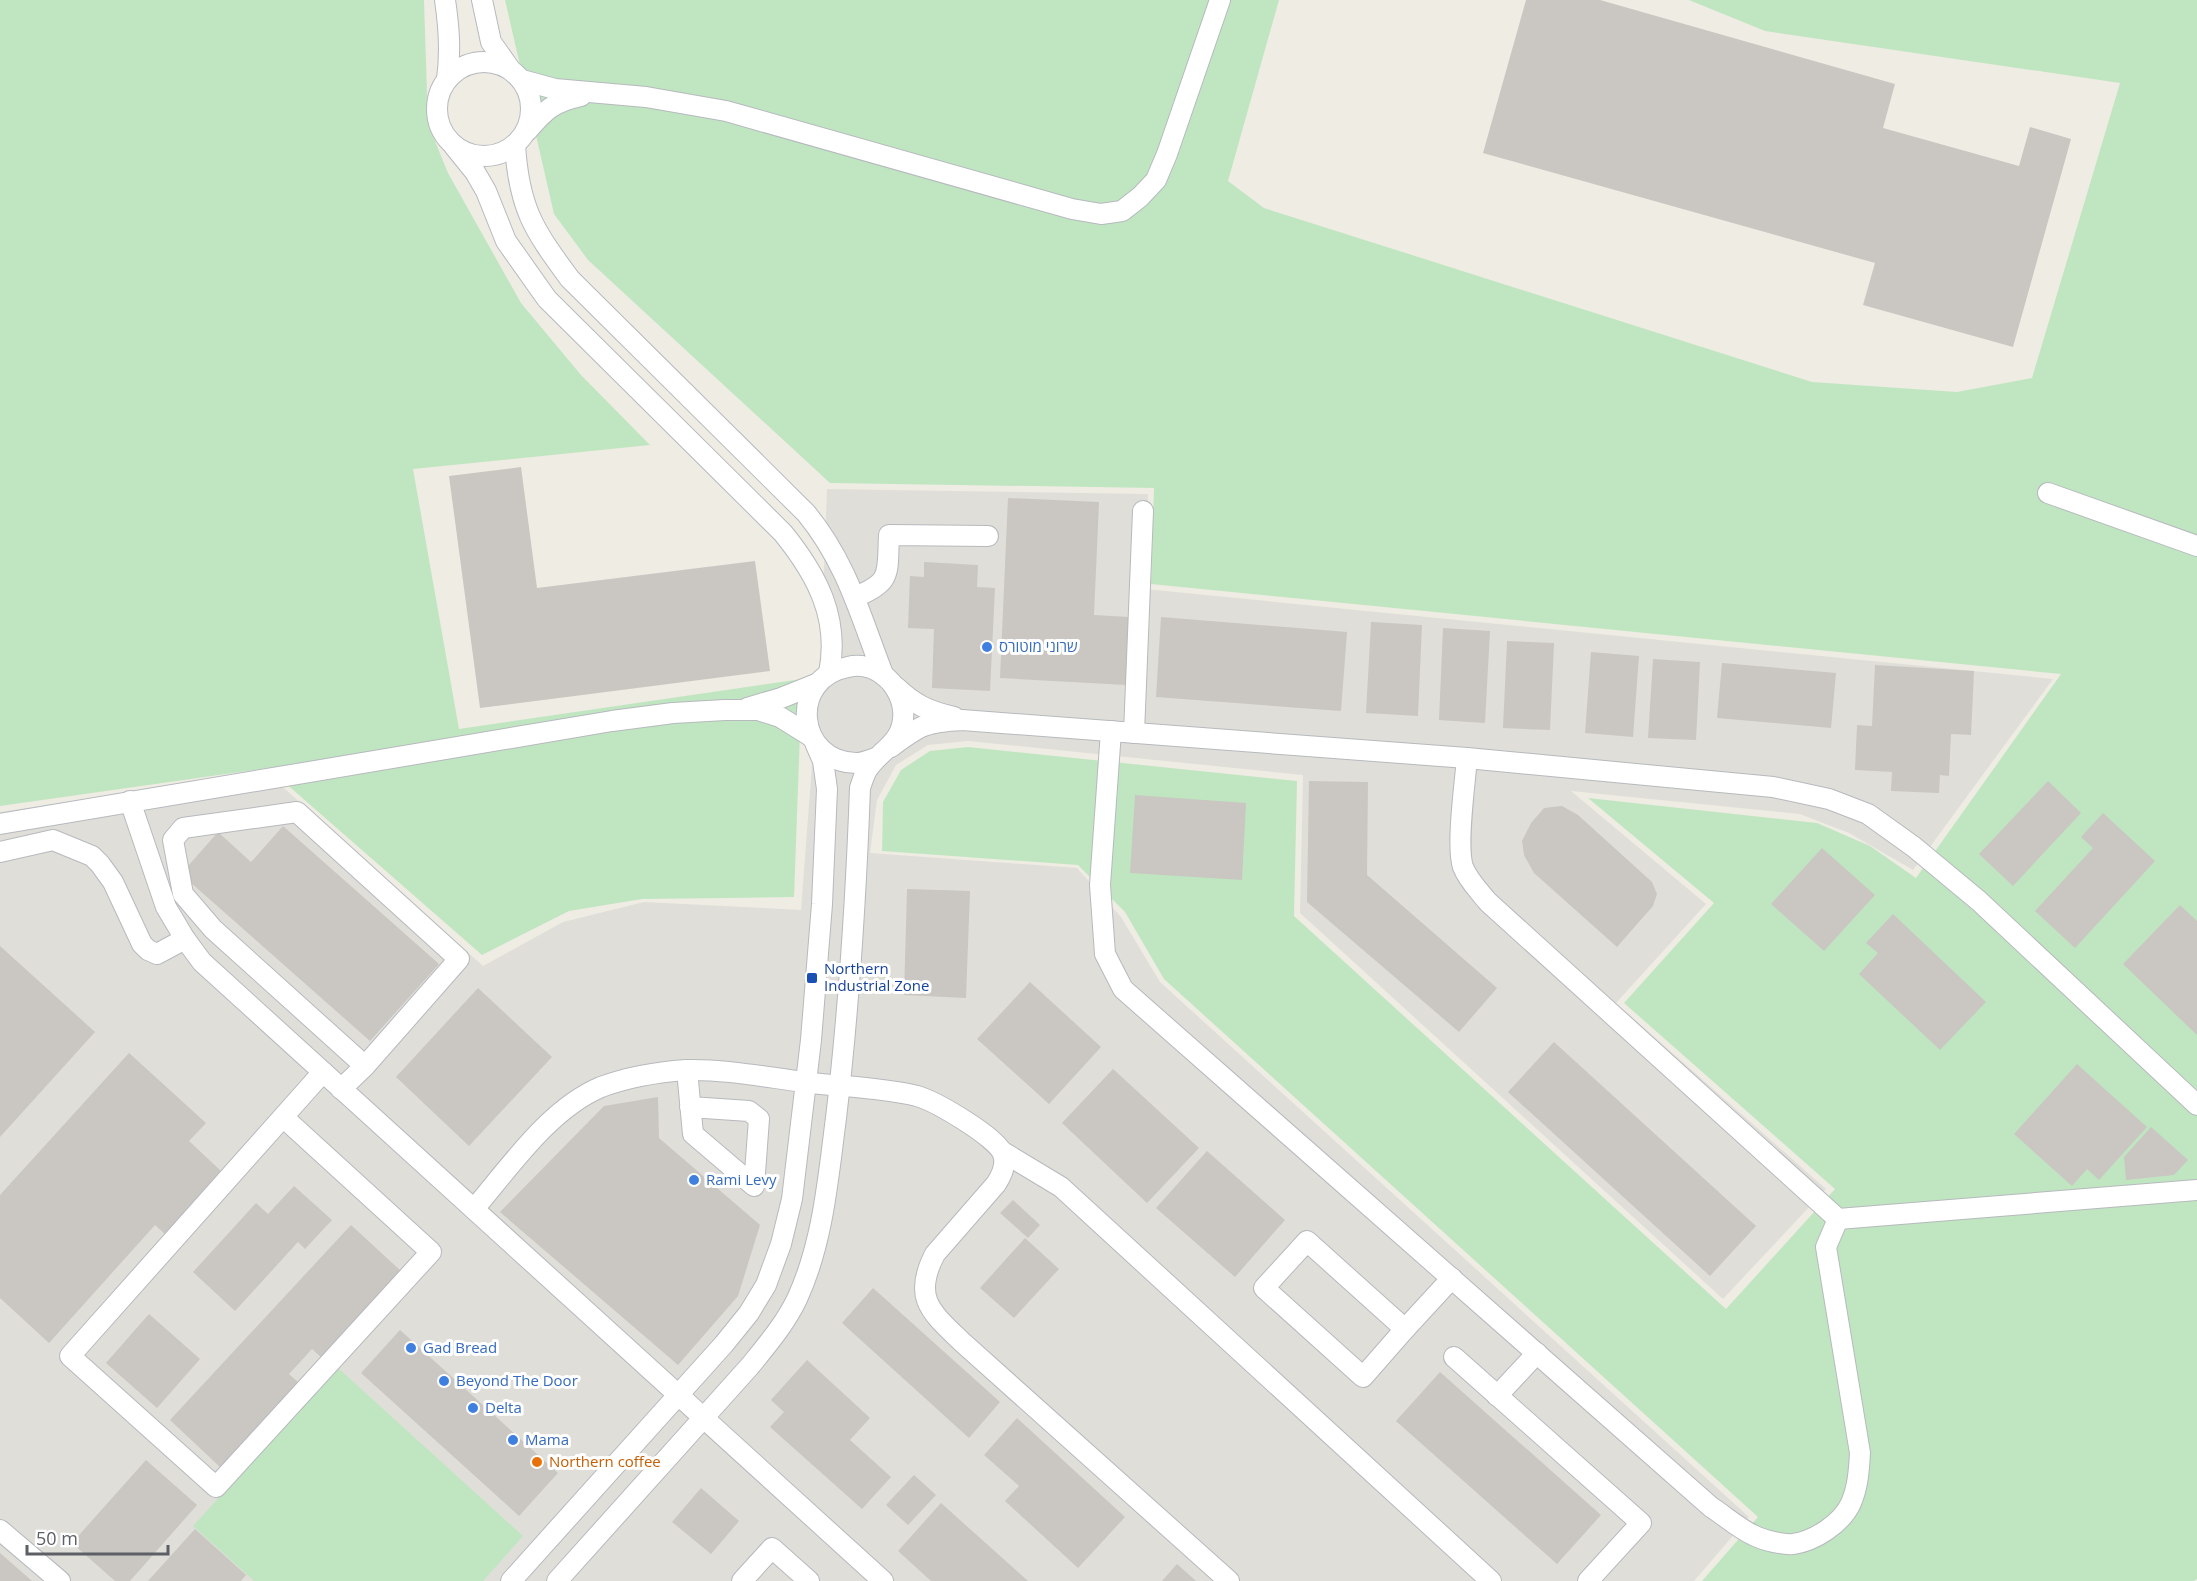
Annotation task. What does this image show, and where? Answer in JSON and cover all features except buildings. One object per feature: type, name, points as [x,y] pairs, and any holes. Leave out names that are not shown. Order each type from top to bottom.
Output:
[{"type":"street","points":[[445,0],[451,53],[447,79]]},
{"type":"street","points":[[0,824],[612,721],[673,713],[759,710],[780,717],[814,740],[833,758],[857,763],[885,752],[900,732],[903,706],[888,680],[855,597],[825,536],[806,513],[570,279],[533,226],[523,201],[517,175],[520,139],[531,117],[530,96],[491,42],[482,0]]},
{"type":"street","points":[[511,1581],[737,1328],[766,1285],[781,1244],[792,1199],[806,1082],[822,904],[827,789],[823,761],[807,726],[806,709],[808,699],[822,678],[832,654],[832,628],[827,608],[800,553],[783,533],[547,298],[506,240],[486,191],[475,172],[443,133],[436,110],[439,93],[447,79],[459,68],[475,62],[491,62],[516,75],[555,89],[646,97],[726,111],[1072,209],[1101,214],[1122,210],[1140,197],[1156,180],[1220,0]]},
{"type":"street","points":[[454,146],[469,154],[485,157],[501,154],[520,139],[545,109],[566,99],[593,94]]},
{"type":"street","points":[[2048,493],[2197,546]]},
{"type":"street","points":[[1134,733],[1143,512]]},
{"type":"street","points":[[855,597],[876,589],[886,577],[890,536],[988,536]]},
{"type":"street","points":[[739,710],[781,698],[835,669],[858,665],[867,667],[888,680],[909,700],[923,709],[962,720]]},
{"type":"street","points":[[557,1581],[750,1366],[777,1332],[796,1300],[813,1254],[825,1205],[840,1085],[856,906],[860,788],[866,771],[885,752],[918,727],[937,722],[962,720],[1467,758],[1773,787],[1829,800],[1868,814],[1914,847],[1979,901],[2197,1105]]},
{"type":"street","points":[[1111,731],[1100,885],[1106,954],[1123,989],[1711,1507],[1754,1536],[1792,1544],[1818,1536],[1838,1520],[1851,1504],[1857,1483],[1860,1453],[1826,1247],[1838,1219]]},
{"type":"street","points":[[1467,758],[1460,850],[1463,867],[1474,885],[1488,902],[1838,1219],[2197,1190]]},
{"type":"street","points":[[130,801],[166,907],[184,939],[202,962],[883,1581]]},
{"type":"street","points":[[341,1089],[365,1066],[459,959],[297,812],[183,828],[173,840],[183,894],[213,929],[365,1066]]},
{"type":"street","points":[[0,852],[53,840],[92,856],[113,882],[142,944],[148,950],[157,954],[184,939]]},
{"type":"street","points":[[687,1070],[690,1107],[693,1134],[754,1186],[759,1119],[749,1111],[690,1107]]},
{"type":"street","points":[[474,1209],[546,1125],[574,1102],[601,1088],[638,1076],[687,1070],[749,1074],[920,1097],[942,1107],[982,1132],[1003,1152],[1061,1187],[1491,1581]]},
{"type":"street","points":[[283,1117],[431,1252],[216,1487],[70,1356],[323,1072]]},
{"type":"street","points":[[1003,1152],[1002,1174],[996,1184],[935,1254],[924,1282],[925,1299],[939,1320],[955,1335],[1229,1581]]},
{"type":"street","points":[[1405,1329],[1307,1241],[1264,1288],[1363,1377],[1452,1278]]},
{"type":"street","points":[[1497,1396],[1537,1353]]},
{"type":"street","points":[[1454,1358],[1641,1523],[1588,1581]]},
{"type":"street","points":[[0,1530],[60,1581]]},
{"type":"street","points":[[742,1581],[772,1548],[809,1581]]},
{"type":"shaded area","name":"Northern Industrial Zone","points":[[827,489],[1148,494],[1145,589],[2053,679],[1913,870],[1849,833],[1800,814],[1571,791],[1706,904],[1616,1003],[1826,1189],[1723,1299],[1300,913],[1303,775],[968,741],[928,745],[896,765],[877,800],[870,853],[1077,868],[1121,917],[1160,982],[1749,1517],[1694,1581],[0,1581],[0,812],[266,772],[483,966],[563,922],[644,902],[801,910],[821,647]]},
{"type":"green space","points":[[0,0],[424,0],[428,124],[448,173],[521,303],[581,375],[650,445],[413,469],[459,729],[802,679],[794,897],[642,899],[569,911],[482,955],[268,768],[0,806]]},
{"type":"green space","points":[[505,0],[1279,0],[1228,181],[1264,208],[1812,382],[1957,392],[2032,378],[2120,83],[1765,31],[1689,0],[2197,0],[2197,1579],[2194,1581],[1702,1581],[1758,1517],[1164,979],[1125,912],[1078,865],[882,851],[883,802],[901,770],[930,751],[968,747],[1297,781],[1294,916],[1726,1309],[1835,1189],[1624,1003],[1714,903],[1588,798],[1817,823],[1870,846],[1916,878],[2061,674],[1151,584],[1154,488],[830,483],[588,260],[554,214]]},
{"type":"green space","points":[[337,1367],[523,1536],[483,1581],[254,1581],[193,1526]]},
{"type":"place","name":"שרוני מוטורס","points":[[987,647]]},
{"type":"place","name":"Northern Industrial Zone","points":[[812,978]]},
{"type":"place","name":"Rami Levy","points":[[694,1180]]},
{"type":"place","name":"Gad Bread","points":[[411,1348]]},
{"type":"place","name":"Beyond The Door","points":[[444,1381]]},
{"type":"place","name":"Delta","points":[[473,1408]]},
{"type":"place","name":"Mama","points":[[513,1440]]},
{"type":"place","name":"Northern coffee","points":[[537,1462]]}]
